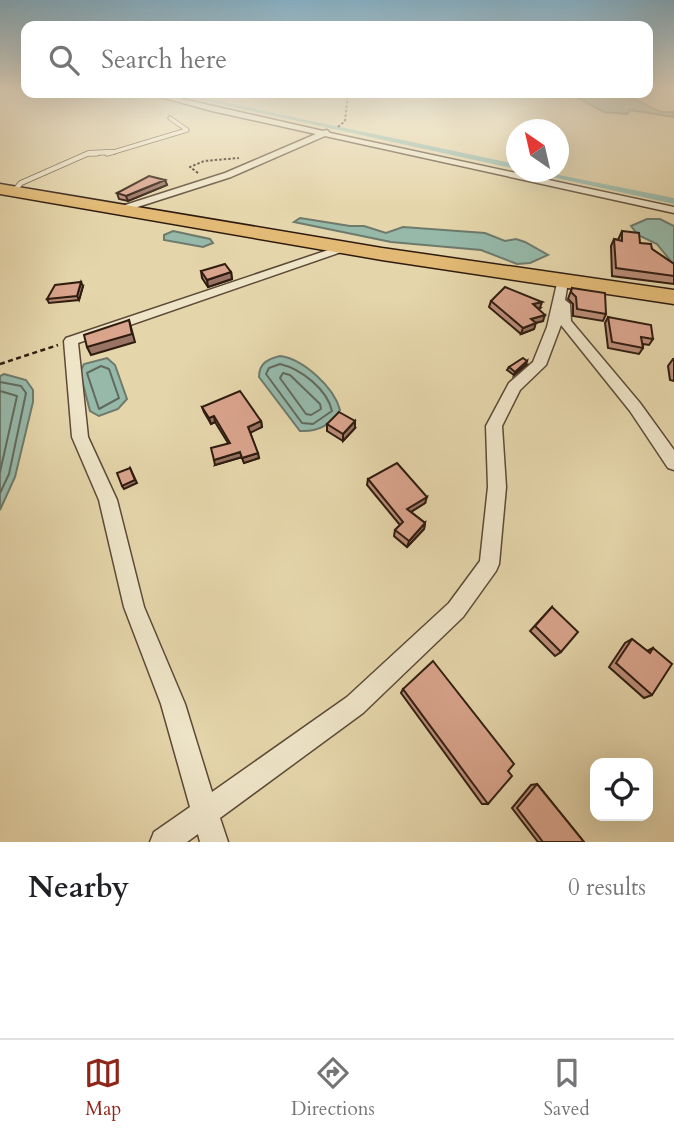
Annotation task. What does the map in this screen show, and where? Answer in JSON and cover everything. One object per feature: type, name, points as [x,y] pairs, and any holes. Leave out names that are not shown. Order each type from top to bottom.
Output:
[{"type":"highway","points":[[6,190],[562,282],[674,297]]},
{"type":"street","points":[[314,129],[674,210]]},
{"type":"street","points":[[125,208],[215,182],[291,151],[326,132]]},
{"type":"street","points":[[214,842],[173,704],[134,607],[108,500],[80,437],[71,341],[346,247]]},
{"type":"street","points":[[562,282],[565,322],[635,407],[674,463]]},
{"type":"street","points":[[164,842],[355,705],[456,610],[489,564],[497,487],[494,426],[514,387],[539,365],[554,327],[562,282]]},
{"type":"lane","points":[[6,190],[89,153],[104,155],[186,129]]},
{"type":"path","points":[[0,364],[71,341]]},
{"type":"water","points":[[300,218],[364,226],[386,233],[403,227],[485,233],[505,241],[516,239],[525,242],[548,255],[530,263],[517,264],[481,250],[391,242],[294,222]]},
{"type":"water","points":[[647,219],[660,219],[674,226],[674,265],[657,244],[638,235],[631,226]]},
{"type":"water","points":[[173,231],[210,239],[213,243],[203,247],[164,240],[164,235]]},
{"type":"water","points":[[280,356],[308,368],[331,392],[340,410],[328,424],[318,429],[300,431],[259,377],[265,362]]},
{"type":"water","points":[[107,358],[115,365],[127,399],[118,409],[99,416],[90,411],[80,372],[84,364]]},
{"type":"water","points":[[4,374],[26,380],[33,390],[33,402],[15,477],[0,510],[0,376]]},
{"type":"building","points":[[149,176],[165,180],[126,196],[117,193]]},
{"type":"building","points":[[622,231],[639,233],[640,243],[651,244],[652,249],[674,264],[674,276],[616,268],[614,239],[622,241]]},
{"type":"building","points":[[225,264],[231,272],[207,280],[201,271]]},
{"type":"building","points":[[81,282],[77,296],[47,299],[55,285]]},
{"type":"building","points":[[505,287],[542,302],[533,304],[545,315],[531,319],[536,323],[523,328],[491,301]]},
{"type":"building","points":[[572,288],[605,293],[606,314],[577,309]]},
{"type":"building","points":[[608,317],[651,325],[653,339],[641,337],[643,348],[612,342]]},
{"type":"building","points":[[129,320],[132,334],[87,347],[84,335]]},
{"type":"building","points":[[523,358],[527,361],[515,372],[509,367]]},
{"type":"building","points":[[240,391],[261,421],[248,427],[258,453],[242,458],[240,452],[214,460],[211,448],[230,443],[214,416],[209,418],[202,407]]},
{"type":"building","points":[[339,412],[355,421],[343,434],[327,424]]},
{"type":"building","points":[[397,463],[427,497],[407,509],[425,523],[409,541],[395,530],[403,522],[368,479]]},
{"type":"building","points":[[130,468],[135,480],[122,486],[117,473]]},
{"type":"building","points":[[552,607],[578,632],[561,652],[535,626]]},
{"type":"building","points":[[632,639],[650,653],[653,648],[672,664],[652,695],[616,663]]},
{"type":"building","points":[[433,661],[514,764],[508,771],[512,776],[488,804],[403,689]]},
{"type":"building","points":[[537,784],[584,842],[543,842],[517,808]]},
{"type":"waterway","points":[[341,129],[506,165]]},
{"type":"waterway","points":[[569,179],[674,201]]}]
